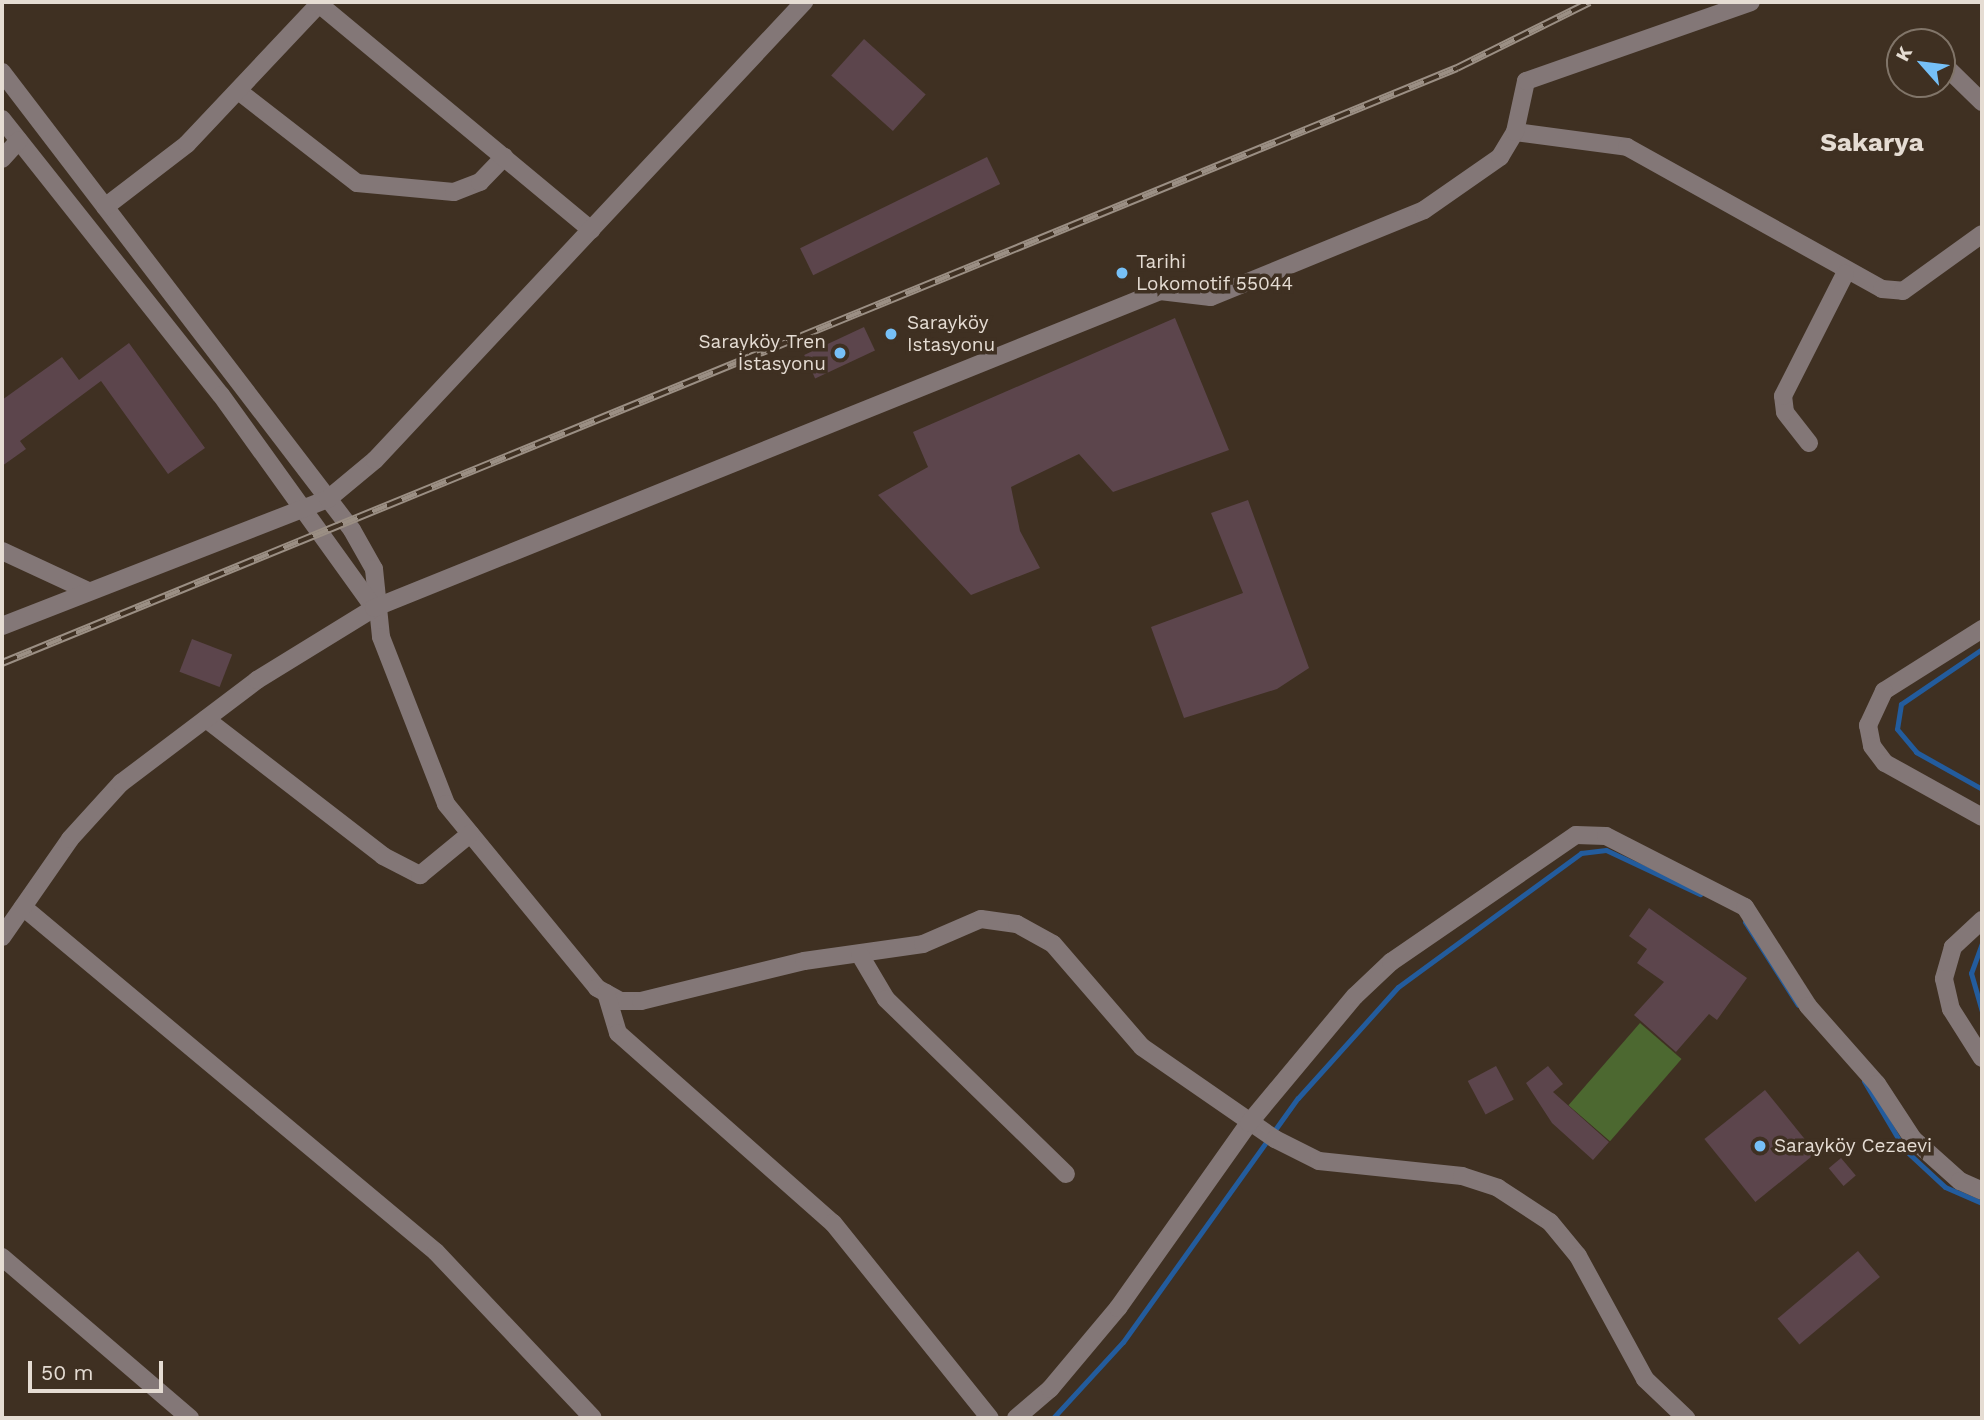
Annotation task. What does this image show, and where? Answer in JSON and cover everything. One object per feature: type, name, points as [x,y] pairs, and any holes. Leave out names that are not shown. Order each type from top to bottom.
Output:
[{"type":"street","points":[[2,626],[86,590],[304,512],[328,499],[375,460],[804,2]]},
{"type":"street","points":[[2,937],[70,839],[121,783],[206,719],[374,608],[1160,291],[1211,297],[1424,210],[1500,157],[1516,132],[1526,81],[1751,2]]},
{"type":"street","points":[[105,206],[187,144],[241,93],[319,4],[592,230]]},
{"type":"street","points":[[2,72],[328,499],[374,569],[374,608]]},
{"type":"street","points":[[1956,77],[1982,102]]},
{"type":"street","points":[[241,93],[357,183],[454,192],[480,182],[504,157]]},
{"type":"street","points":[[2,119],[221,395],[374,608],[446,804],[606,993],[618,1034],[833,1223],[990,1418]]},
{"type":"street","points":[[1516,132],[1627,147],[1845,274],[1903,291],[1982,234]]},
{"type":"street","points":[[2,159],[19,140]]},
{"type":"street","points":[[1809,443],[1785,412],[1783,396],[1845,274]]},
{"type":"street","points":[[2,551],[86,590]]},
{"type":"street","points":[[1982,629],[1884,691],[1868,724],[1872,746],[1885,763],[1982,817]]},
{"type":"street","points":[[206,719],[383,856],[419,875],[470,834]]},
{"type":"street","points":[[1016,1418],[1049,1389],[1118,1308],[1253,1125],[1355,996],[1391,962],[1560,841],[1595,834],[1728,893],[1745,907],[1808,1006],[1877,1084],[1913,1139],[1960,1181],[1982,1191]]},
{"type":"street","points":[[23,907],[436,1252],[593,1418]]},
{"type":"street","points":[[606,993],[641,1001],[804,961],[923,944],[981,919],[1017,923],[1053,944],[1142,1047],[1275,1139],[1319,1161],[1462,1176],[1523,1203],[1578,1256],[1645,1379],[1686,1418]]},
{"type":"street","points":[[1982,920],[1953,947],[1944,979],[1951,1009],[1982,1058]]},
{"type":"street","points":[[860,955],[886,999],[1066,1174]]},
{"type":"street","points":[[2,1256],[190,1418]]},
{"type":"green space","points":[[1640,1023],[1682,1059],[1610,1141],[1568,1105]]},
{"type":"building","points":[[864,39],[926,95],[893,131],[831,75]]},
{"type":"building","points":[[987,157],[1000,184],[813,275],[800,248]]},
{"type":"building","points":[[1175,318],[1229,450],[1113,492],[1079,454],[1011,487],[1020,531],[1040,568],[971,595],[878,495],[928,467],[913,432]]},
{"type":"building","name":"Sarayköy Tren İstasyonu","points":[[864,327],[875,351],[815,378],[804,355]]},
{"type":"building","points":[[129,343],[205,448],[168,474],[101,381],[20,441],[26,449],[2,466],[2,400],[62,357],[79,380]]},
{"type":"building","points":[[1248,500],[1309,668],[1277,689],[1184,718],[1151,627],[1243,593],[1211,513]]},
{"type":"building","points":[[192,639],[232,654],[220,687],[179,672]]},
{"type":"building","points":[[1649,908],[1747,978],[1717,1020],[1709,1014],[1676,1052],[1634,1015],[1664,982],[1637,963],[1647,949],[1629,936]]},
{"type":"building","points":[[1496,1066],[1514,1100],[1486,1115],[1468,1081]]},
{"type":"building","points":[[1548,1066],[1563,1084],[1553,1092],[1609,1142],[1593,1160],[1552,1123],[1526,1083]]},
{"type":"building","name":"Sarayköy Cezaevi","points":[[1765,1090],[1816,1153],[1755,1202],[1704,1139]]},
{"type":"building","points":[[1841,1158],[1856,1176],[1844,1186],[1829,1168]]},
{"type":"building","points":[[1858,1251],[1880,1277],[1799,1345],[1778,1318]]},
{"type":"waterway","points":[[1982,649],[1901,704],[1897,729],[1916,752],[1982,789]]},
{"type":"waterway","points":[[1053,1418],[1123,1342],[1298,1098],[1398,987],[1581,853],[1606,850],[1700,894]]},
{"type":"waterway","points":[[1745,922],[1798,1005]]},
{"type":"waterway","points":[[1982,943],[1971,973],[1982,1011]]},
{"type":"waterway","points":[[1864,1081],[1905,1150],[1945,1187],[1982,1203]]},
{"type":"railway","points":[[2,663],[1457,68],[1590,2]]},
{"type":"place","name":"Tarihi Lokomotif 55044","points":[[1122,273]]},
{"type":"place","name":"Sarayköy Istasyonu","points":[[891,334]]},
{"type":"place","name":"Sarayköy Tren İstasyonu","points":[[840,353]]},
{"type":"place","name":"Sarayköy Cezaevi","points":[[1760,1146]]},
{"type":"district","name":"Sakarya","points":[[1872,143]]}]
